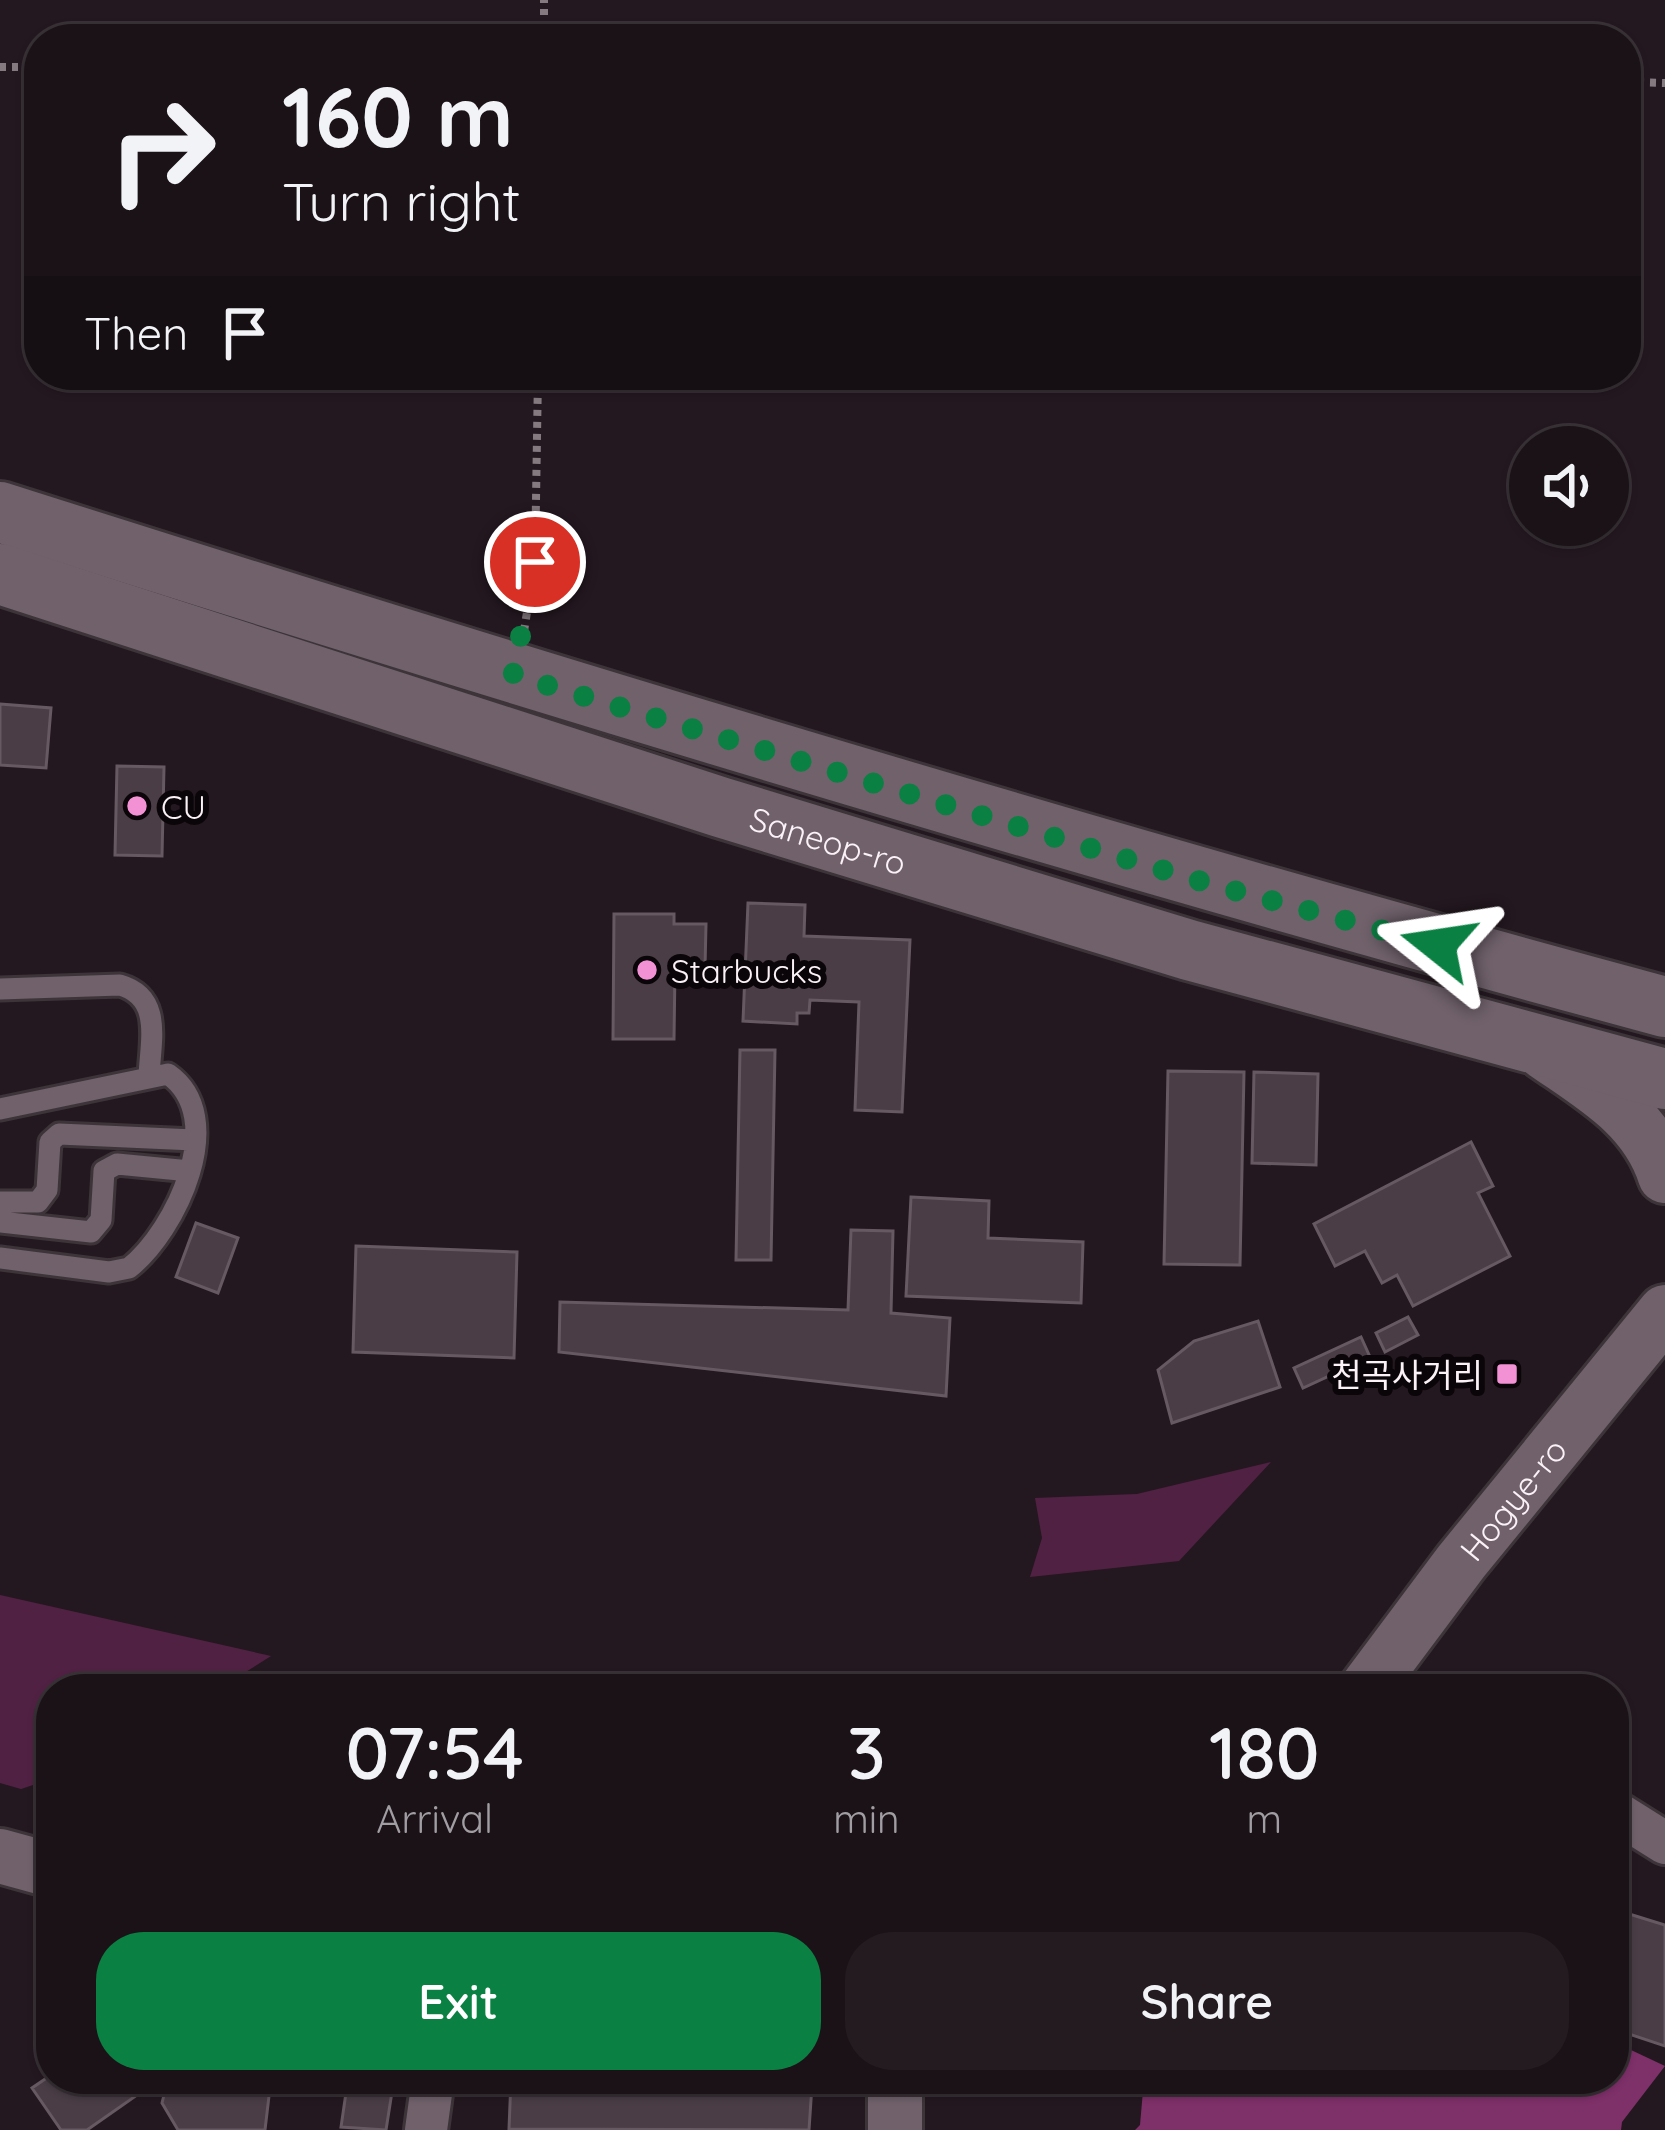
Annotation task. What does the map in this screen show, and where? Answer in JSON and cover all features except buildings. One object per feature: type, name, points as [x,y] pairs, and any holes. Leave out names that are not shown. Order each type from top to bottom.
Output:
[{"type":"main road","name":"Saneop-ro","points":[[0,512],[513,675],[1210,884],[1665,1007]]},
{"type":"main road","name":"Saneop-ro","points":[[0,574],[764,820],[1190,950],[1665,1079]]},
{"type":"street","points":[[1528,1042],[1634,1120],[1656,1149],[1665,1176]]},
{"type":"street","points":[[1630,1352],[1665,1267]]},
{"type":"street","name":"Hogye-ro","points":[[1378,1674],[1665,1312]]},
{"type":"street","points":[[1629,1820],[1665,1843]]},
{"type":"street","points":[[0,1856],[36,1866]]},
{"type":"street","points":[[426,2130],[431,2094]]},
{"type":"lane","points":[[0,989],[120,985],[139,991],[149,1002],[152,1027],[149,1076]]},
{"type":"lane","points":[[0,1109],[168,1074],[184,1085],[192,1100],[194,1140],[190,1171],[169,1220],[130,1268],[109,1272],[0,1258]]},
{"type":"lane","points":[[0,1202],[38,1202],[47,1190],[50,1142],[59,1134],[194,1140]]},
{"type":"lane","points":[[0,1222],[91,1232],[101,1220],[104,1171],[117,1164],[190,1171]]},
{"type":"path","points":[[513,675],[535,562],[538,390]]},
{"type":"shaded area","points":[[1271,1462],[1179,1561],[1030,1577],[1042,1538],[1035,1498],[1137,1494]]},
{"type":"shaded area","points":[[0,1595],[271,1656],[243,1674],[36,1674],[36,1784],[21,1789],[0,1783]]},
{"type":"shaded area","points":[[1629,2049],[1665,2066],[1622,2122],[1621,2130],[1135,2130],[1140,2125],[1143,2094],[1629,2094]]},
{"type":"place","name":"CU","points":[[137,806]]},
{"type":"place","name":"Starbucks","points":[[647,970]]},
{"type":"place","name":"천곡사거리","points":[[1507,1374]]},
{"type":"route","points":[[535,562],[513,675],[1210,884],[1438,945]]}]
